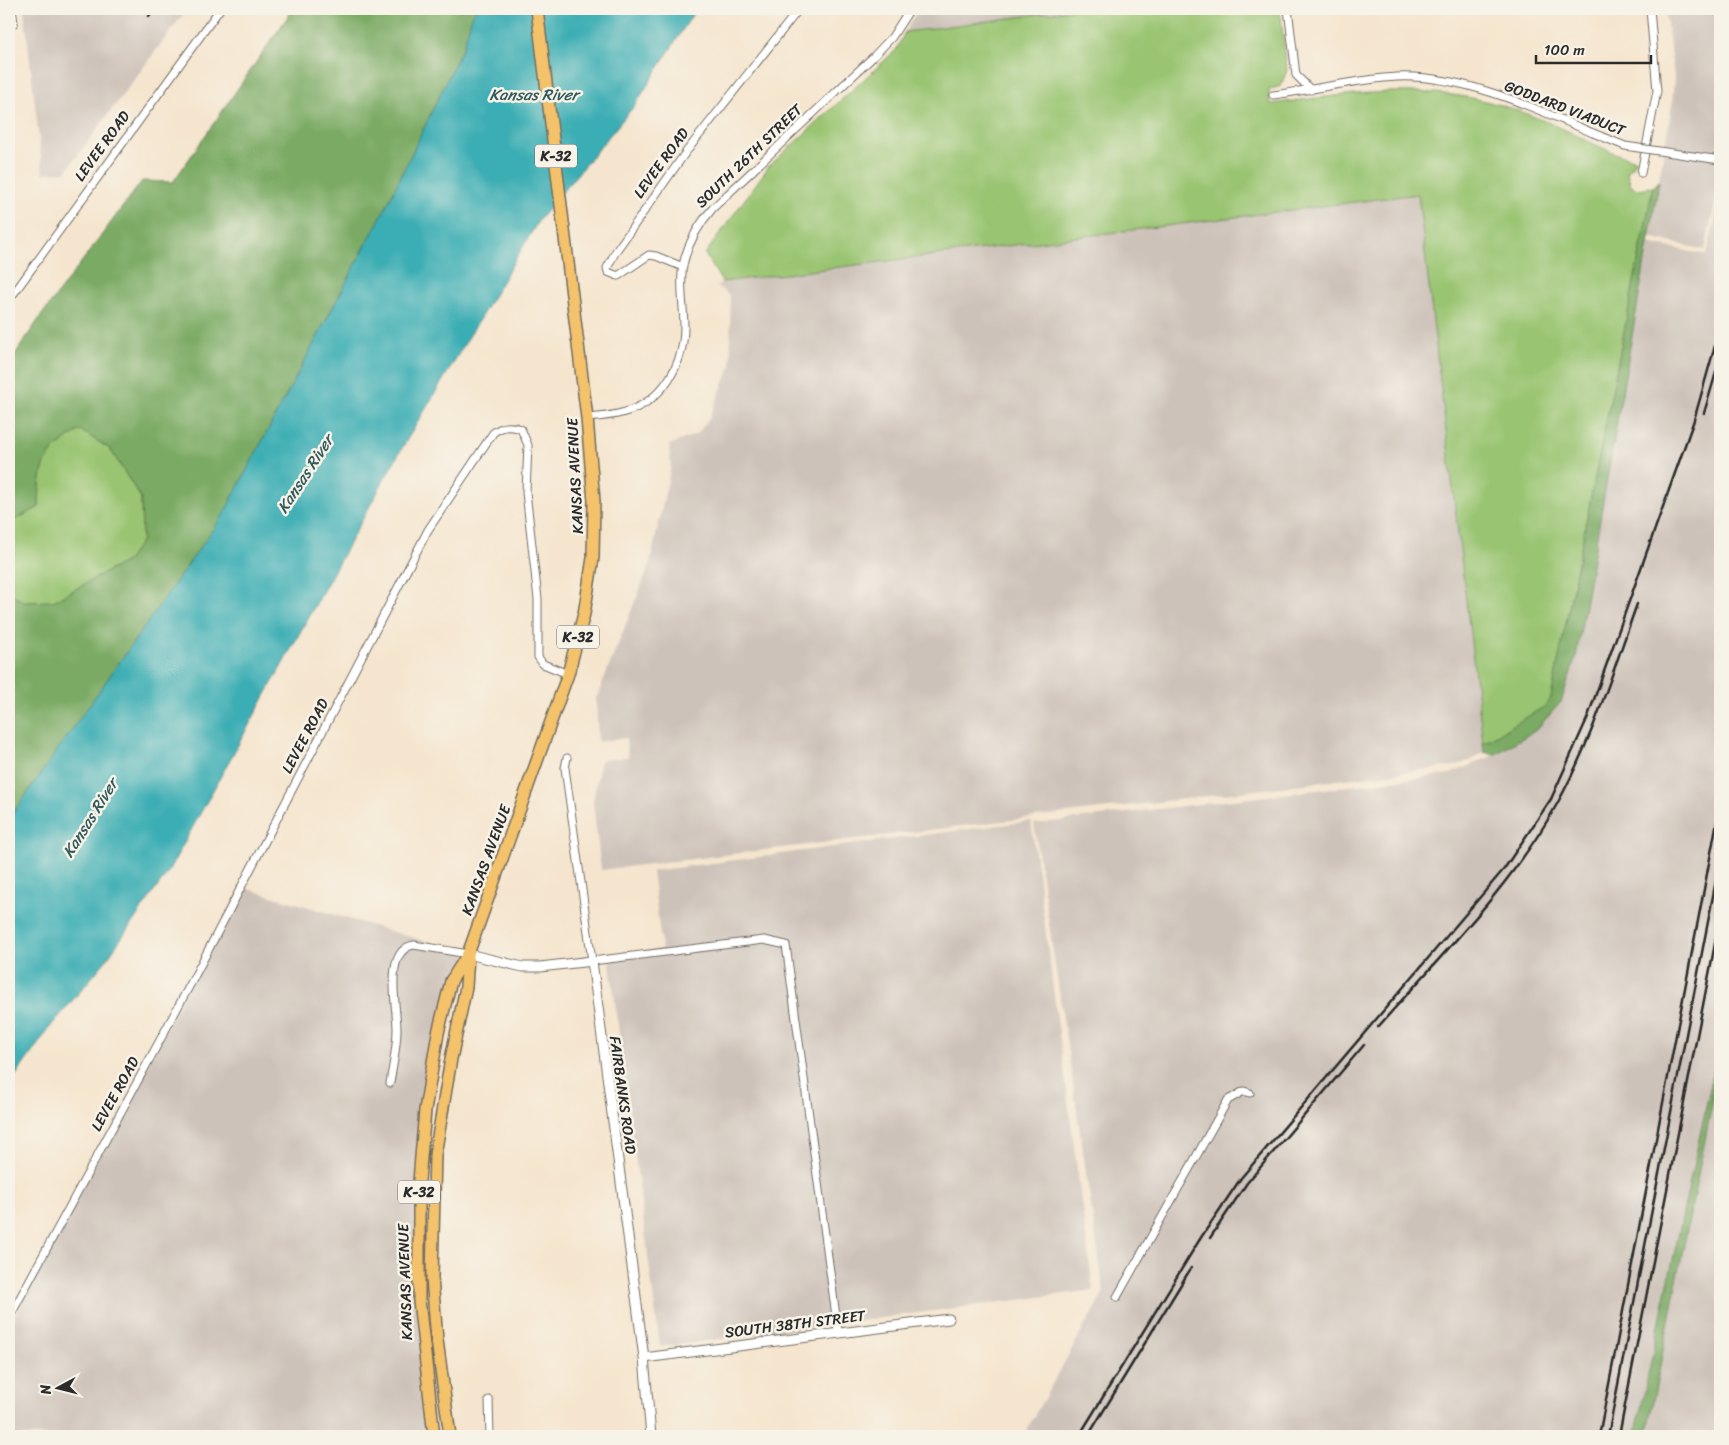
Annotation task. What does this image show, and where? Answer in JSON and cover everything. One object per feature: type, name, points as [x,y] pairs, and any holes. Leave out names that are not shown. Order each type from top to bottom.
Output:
[{"type":"main road","name":"KANSAS AVENUE","points":[[434,1436],[418,1300],[419,1181],[425,1110],[438,1034],[451,981],[468,954],[568,674],[584,614],[593,558],[594,501],[587,418],[537,9]]},
{"type":"main road","name":"KANSAS AVENUE","points":[[450,1436],[437,1340],[432,1278],[435,1155],[451,1059],[466,987],[468,954]]},
{"type":"street","points":[[11,25],[12,9]]},
{"type":"street","name":"LEVEE ROAD","points":[[9,300],[220,9]]},
{"type":"street","name":"LEVEE ROAD","points":[[683,267],[649,255],[618,276],[608,272],[607,268],[616,250],[686,152],[799,9]]},
{"type":"street","name":"SOUTH 26TH STREET","points":[[587,418],[626,412],[643,404],[669,380],[682,353],[684,339],[683,267],[693,235],[713,208],[873,57],[892,37],[910,9]]},
{"type":"street","points":[[1288,9],[1296,75],[1311,90]]},
{"type":"street","points":[[1641,173],[1657,91],[1650,9]]},
{"type":"street","name":"GODDARD VIADUCT","points":[[1273,95],[1397,77],[1438,79],[1524,104],[1625,146],[1720,160]]},
{"type":"street","name":"LEVEE ROAD","points":[[9,1318],[191,983],[428,530],[493,433],[500,428],[514,427],[521,429],[528,445],[526,492],[538,599],[538,657],[543,664],[568,674]]},
{"type":"street","name":"FAIRBANKS ROAD","points":[[567,758],[565,768],[644,1358],[651,1436]]},
{"type":"street","points":[[390,1083],[396,1049],[395,971],[400,953],[408,946],[414,945],[468,954],[523,967],[540,967],[764,940],[786,945],[838,1332]]},
{"type":"street","points":[[1117,1297],[1228,1100],[1244,1091],[1250,1093]]},
{"type":"street","name":"SOUTH 38TH STREET","points":[[644,1358],[949,1318]]},
{"type":"street","points":[[489,1400],[490,1436]]},
{"type":"shaded area","points":[[24,9],[187,9],[65,172],[43,173]]},
{"type":"shaded area","points":[[918,9],[1077,9],[905,32]]},
{"type":"shaded area","points":[[1665,9],[1720,9],[1720,180],[1705,250],[1649,237],[1672,105],[1674,76]]},
{"type":"shaded area","points":[[1418,194],[1484,752],[1472,760],[1453,766],[601,870],[593,801],[601,760],[628,757],[626,738],[598,742],[596,699],[650,564],[671,466],[669,445],[697,434],[709,419],[731,365],[730,296],[717,286],[722,282]]},
{"type":"shaded area","points":[[1720,198],[1720,1042],[1635,1436],[1023,1436],[1104,1292],[1034,824],[1450,774],[1494,755],[1576,657],[1648,243],[1707,255]]},
{"type":"shaded area","points":[[1031,821],[1093,1290],[660,1347],[609,956],[662,949],[652,871]]},
{"type":"shaded area","points":[[241,887],[468,954],[451,981],[438,1033],[417,1242],[433,1436],[9,1436],[9,1326]]},
{"type":"shaded area","points":[[1720,1064],[1720,1436],[1646,1436]]},
{"type":"green space","points":[[293,9],[477,9],[473,13],[463,47],[386,207],[223,515],[9,819],[9,593],[24,602],[54,601],[128,560],[142,540],[141,498],[110,449],[80,430],[58,446],[46,461],[41,480],[39,507],[9,523],[9,363],[41,316],[142,181],[173,182]]},
{"type":"green space","points":[[1077,9],[1280,9],[1287,70],[1281,86],[1269,90],[1270,104],[1385,92],[1443,94],[1471,98],[1527,114],[1627,158],[1636,160],[1627,173],[1631,186],[1636,189],[1653,187],[1551,698],[1544,707],[1483,743],[1418,194],[722,282],[705,254],[769,166],[896,50],[905,32]]},
{"type":"green space","points":[[1659,181],[1576,657],[1561,702],[1536,730],[1494,755],[1484,752],[1483,743],[1544,707],[1551,698],[1653,187]]},
{"type":"green space","points":[[80,430],[110,449],[141,498],[142,540],[128,560],[54,601],[24,602],[9,593],[9,523],[39,507],[41,480],[46,461],[58,446]]},
{"type":"green space","points":[[1720,1042],[1720,1064],[1646,1436],[1635,1436]]},
{"type":"water","name":"Kansas River","points":[[477,9],[696,9],[635,105],[539,220],[398,455],[168,872],[104,963],[51,1026],[9,1085],[9,819],[223,515],[386,207],[463,47],[473,13]]},
{"type":"railway","points":[[149,16],[155,9]]},
{"type":"railway","points":[[1079,1436],[1200,1239],[1241,1178],[1504,869],[1551,799],[1587,719],[1694,420],[1720,328]]},
{"type":"railway","points":[[1704,413],[1720,359]]},
{"type":"railway","points":[[1378,1027],[1474,920],[1539,834],[1570,780],[1581,756],[1637,604]]},
{"type":"railway","points":[[1599,1436],[1720,806]]},
{"type":"railway","points":[[1608,1436],[1720,860]]},
{"type":"railway","points":[[1619,1436],[1720,918]]},
{"type":"railway","points":[[1210,1238],[1247,1183],[1364,1045]]},
{"type":"railway","points":[[1088,1436],[1191,1268]]}]
